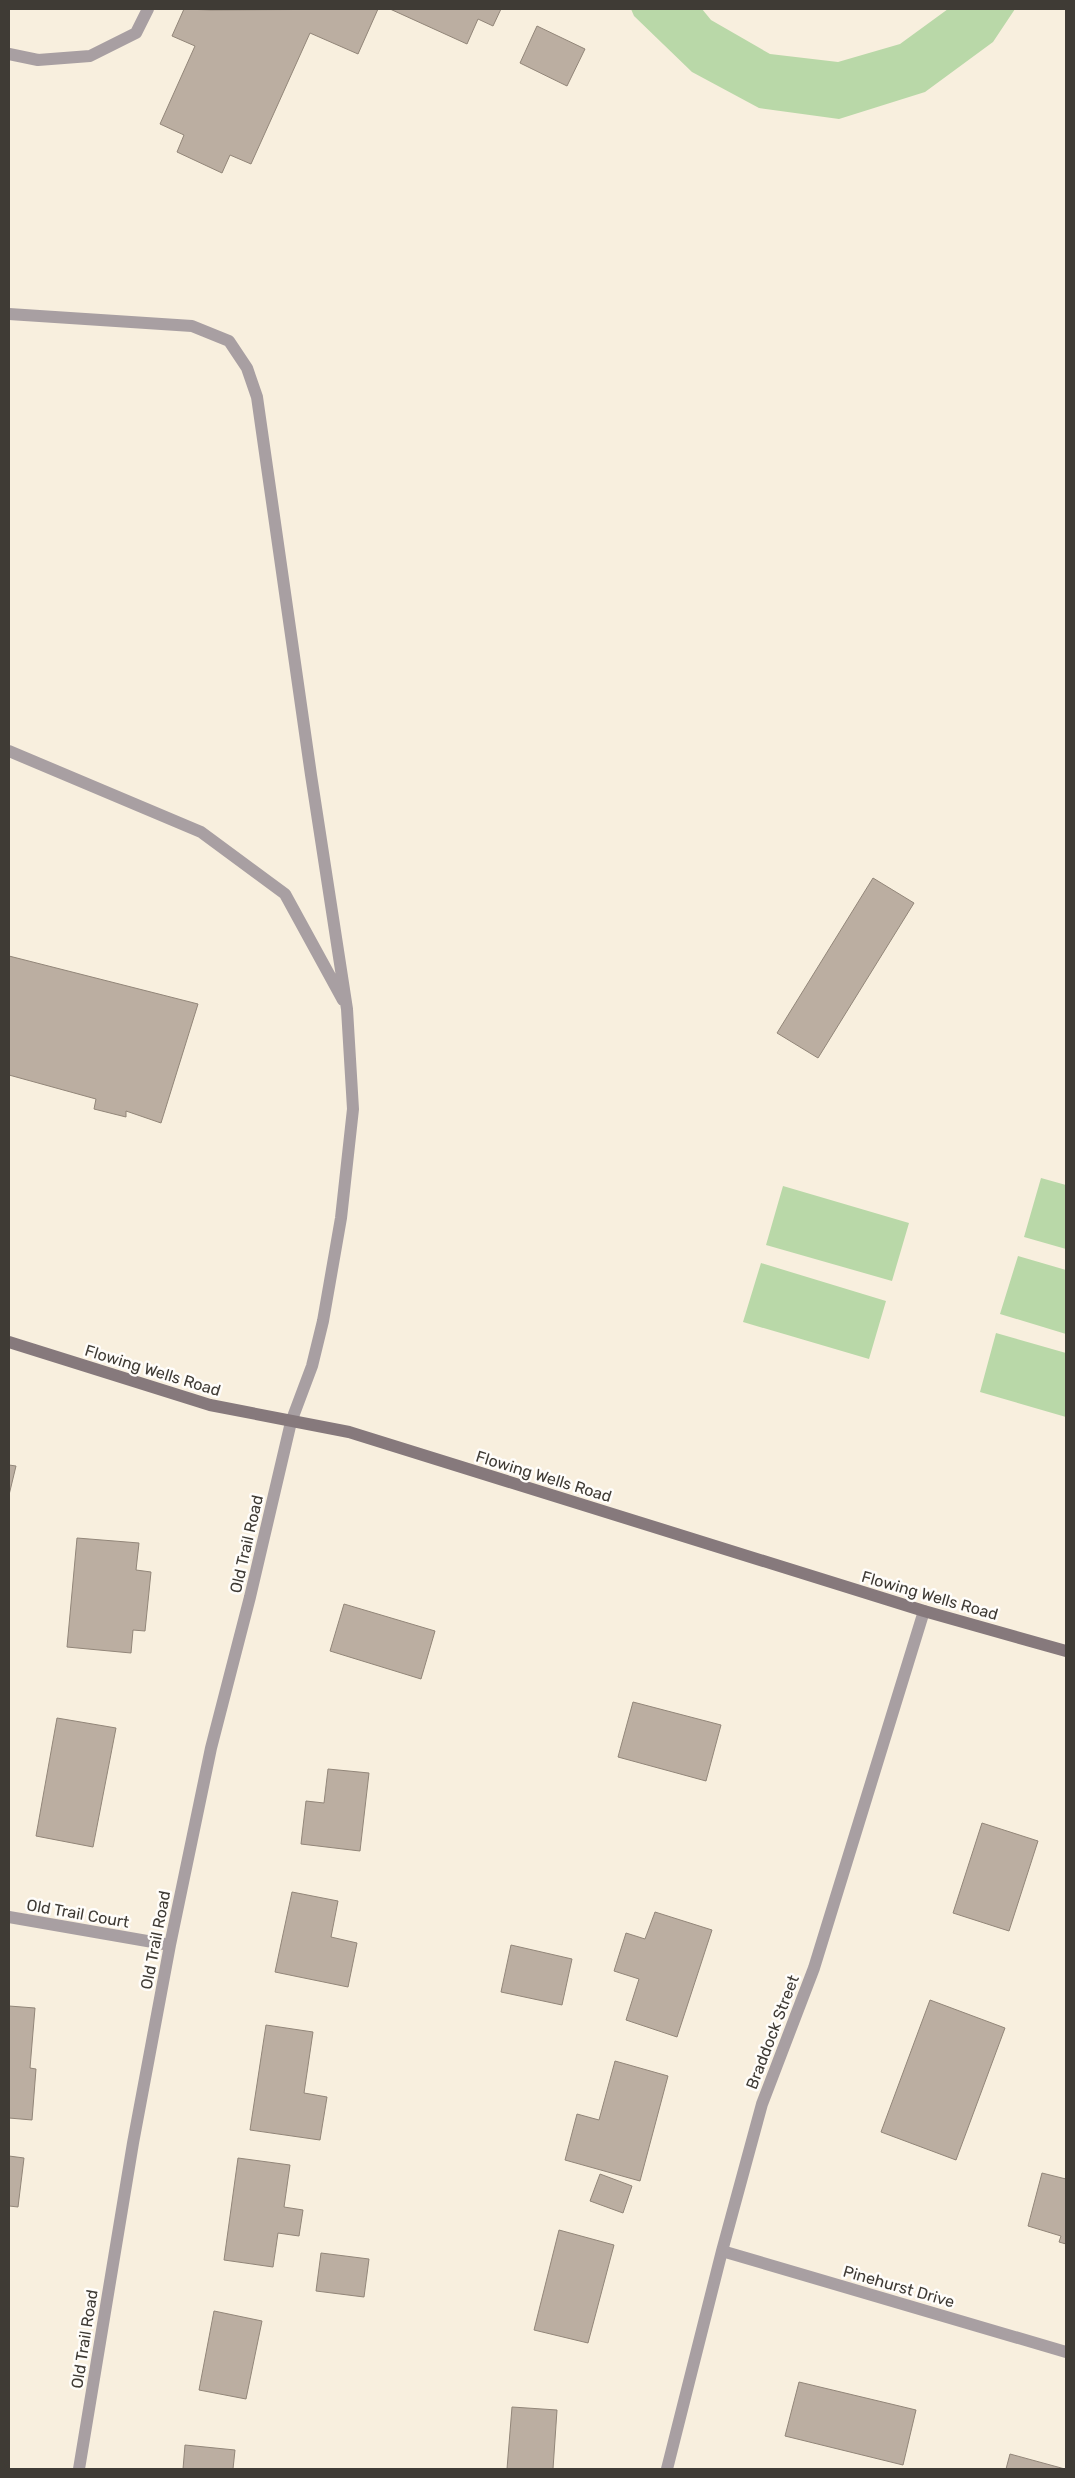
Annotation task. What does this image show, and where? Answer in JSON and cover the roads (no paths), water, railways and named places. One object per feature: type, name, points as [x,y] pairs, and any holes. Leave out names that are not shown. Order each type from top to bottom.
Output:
[{"type":"main road","name":"Flowing Wells Road","points":[[9,1342],[210,1405],[349,1432],[924,1611],[1066,1651]]},
{"type":"street","points":[[9,54],[38,60],[90,56],[136,33],[148,9]]},
{"type":"street","name":"Old Trail Road","points":[[9,314],[192,326],[229,341],[247,368],[257,397],[311,775],[348,1009],[353,1109],[341,1218],[321,1330],[312,1366],[291,1422],[250,1597],[211,1748],[170,1945],[133,2144],[79,2469]]},
{"type":"street","points":[[9,751],[200,832],[285,894],[348,1009]]},
{"type":"street","name":"Braddock Street","points":[[667,2469],[722,2251],[762,2104],[814,1968],[924,1611]]},
{"type":"street","name":"Old Trail Court","points":[[9,1917],[170,1945]]},
{"type":"street","name":"Pinehurst Drive","points":[[722,2251],[1066,2352]]}]
